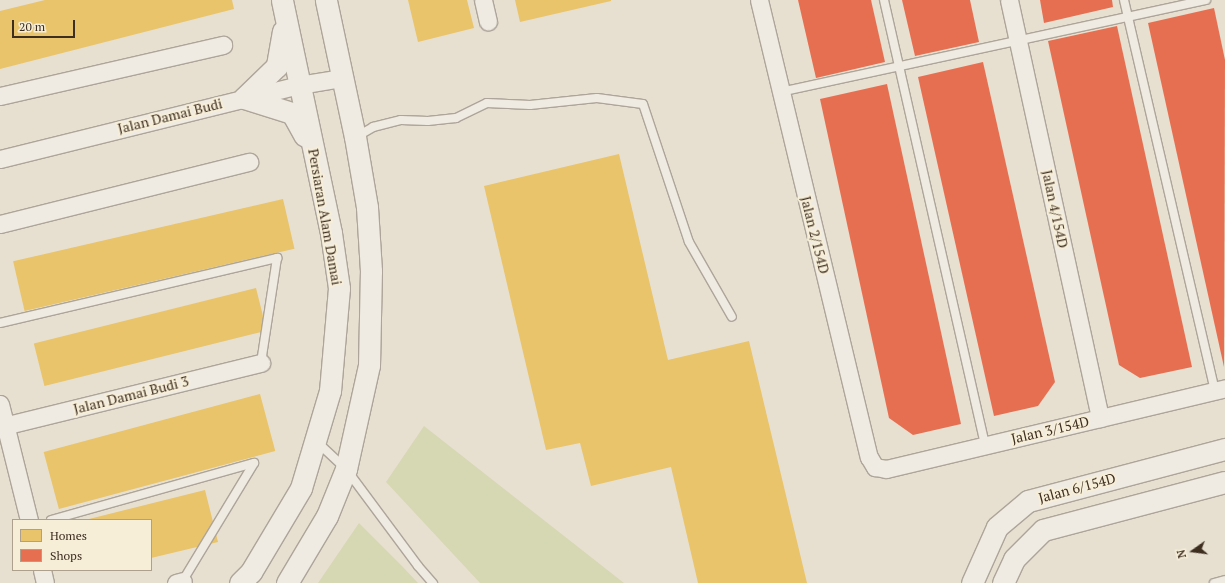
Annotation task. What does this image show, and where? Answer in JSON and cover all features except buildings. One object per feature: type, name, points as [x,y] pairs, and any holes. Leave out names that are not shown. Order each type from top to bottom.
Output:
[{"type":"street","points":[[287,583],[327,516],[346,469],[369,365],[371,272],[366,207],[355,137],[326,0]]},
{"type":"street","points":[[483,0],[488,21]]},
{"type":"street","name":"Jalan 2/154D","points":[[759,0],[869,457],[875,467]]},
{"type":"street","name":"Jalan 4/154D","points":[[1009,0],[1100,418]]},
{"type":"street","points":[[284,9],[277,66],[244,98],[292,113],[313,150]]},
{"type":"street","name":"Persiaran Alam Damai","points":[[240,583],[250,572],[301,488],[330,391],[339,288],[331,233],[284,9]]},
{"type":"street","points":[[0,96],[223,45]]},
{"type":"street","name":"Jalan Damai Budi","points":[[0,158],[299,85],[342,78]]},
{"type":"street","points":[[0,224],[249,162]]},
{"type":"street","name":"Jalan Damai Budi 3","points":[[3,427],[261,363]]},
{"type":"street","name":"Jalan 3/154D","points":[[875,467],[886,469],[1220,389]]},
{"type":"street","points":[[0,404],[3,427],[29,519]]},
{"type":"street","name":"Jalan 6/154D","points":[[972,583],[997,528],[1028,501],[1225,449]]},
{"type":"street","points":[[1003,583],[1014,559],[1043,530],[1225,482]]},
{"type":"street","points":[[42,571],[45,583]]},
{"type":"lane","points":[[884,0],[985,445]]},
{"type":"lane","points":[[1124,0],[1220,389]]},
{"type":"lane","points":[[780,92],[1206,0]]},
{"type":"lane","points":[[355,137],[373,127],[401,120],[428,121],[456,118],[487,104],[530,105],[597,98],[643,104],[689,242],[732,317]]},
{"type":"lane","points":[[0,323],[277,258],[261,363]]},
{"type":"lane","points":[[315,441],[346,469],[418,566],[433,583]]},
{"type":"lane","points":[[55,519],[254,463],[180,582]]},
{"type":"lane","points":[[1214,583],[1225,580]]},
{"type":"green space","points":[[424,426],[624,583],[480,583],[386,482]]},
{"type":"green space","points":[[359,523],[402,566],[418,583],[318,583]]}]
